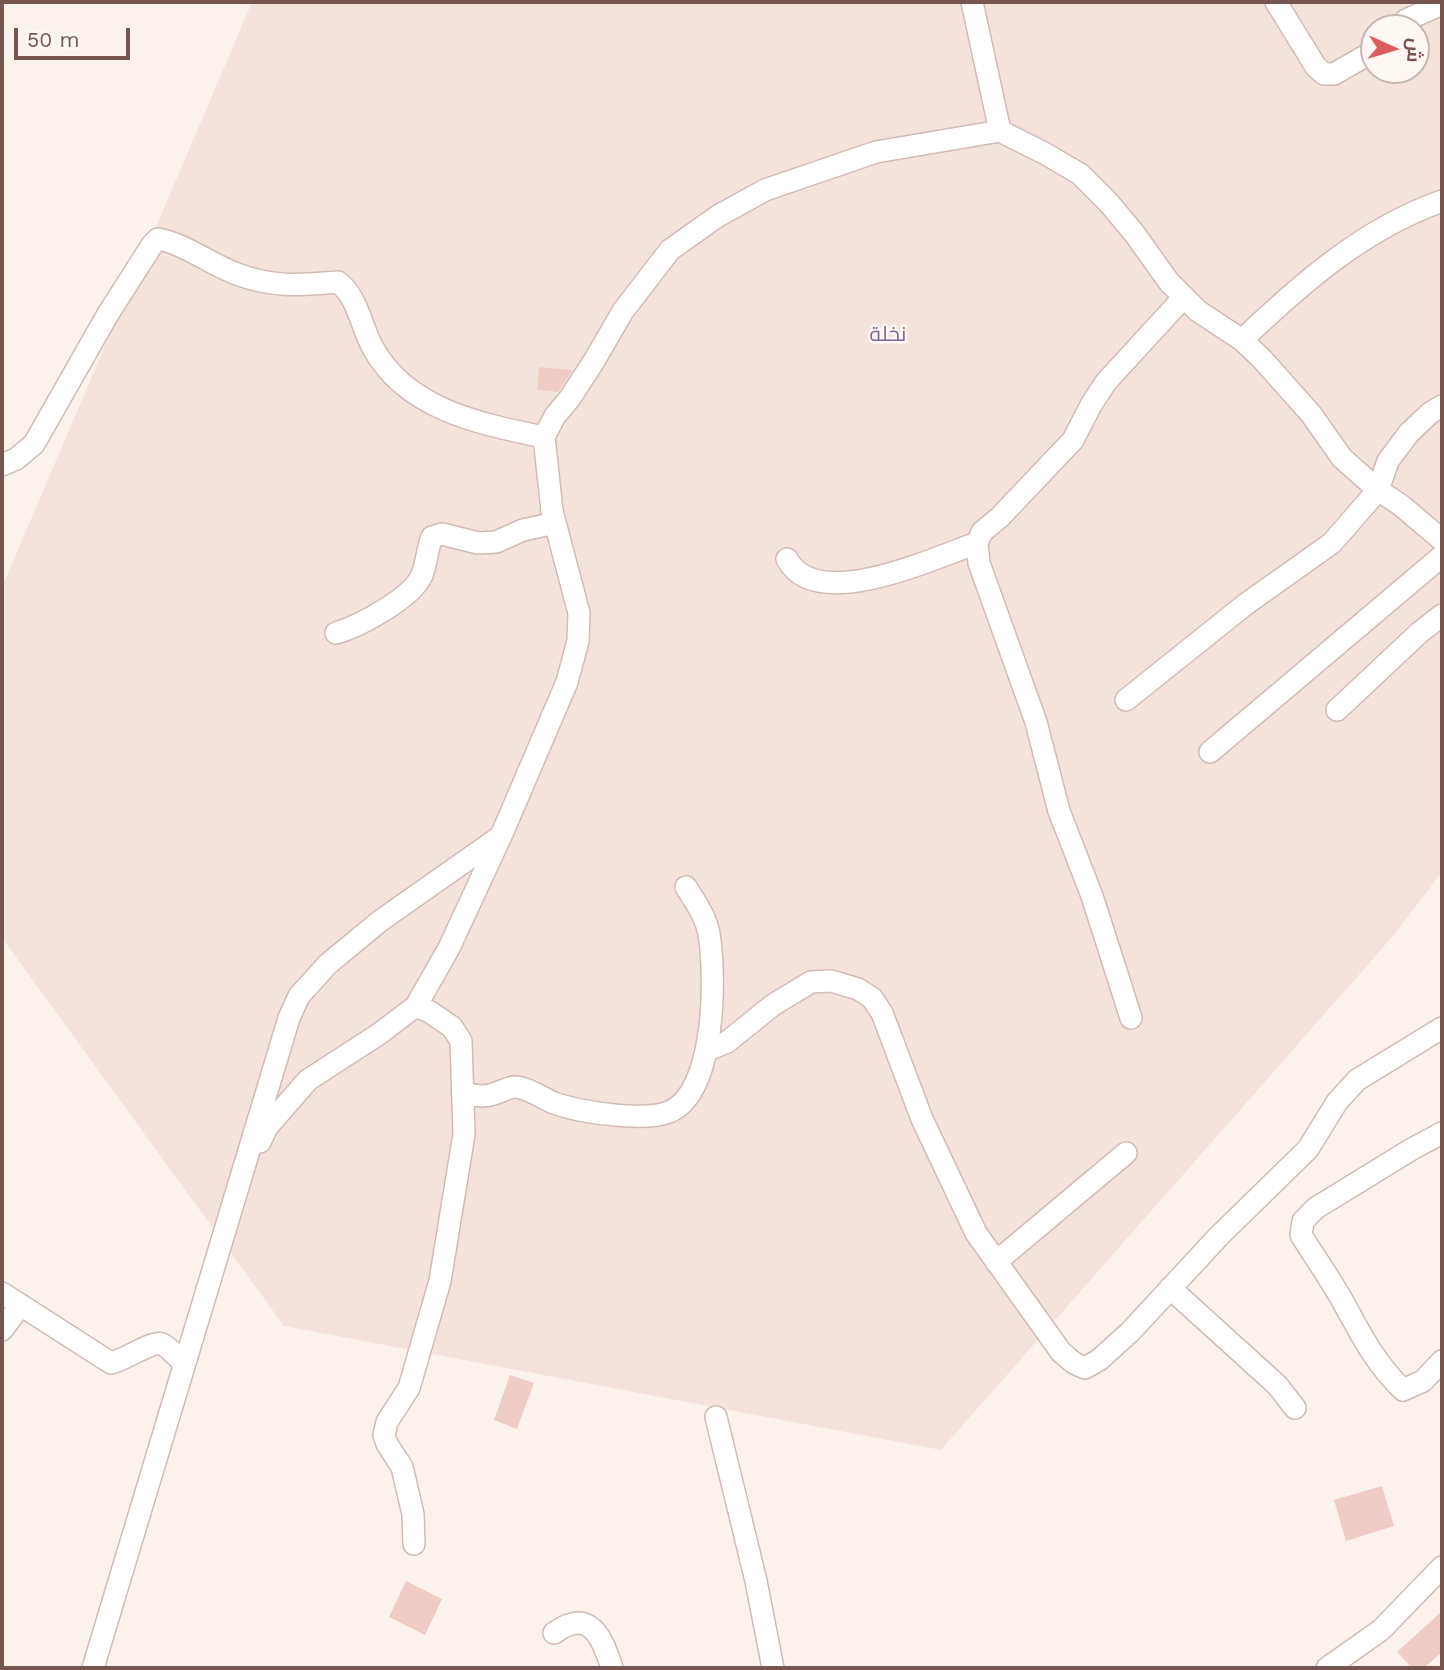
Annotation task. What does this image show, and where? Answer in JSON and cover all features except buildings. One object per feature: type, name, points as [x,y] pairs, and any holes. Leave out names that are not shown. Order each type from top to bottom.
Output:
[{"type":"street","points":[[972,2],[1000,131]]},
{"type":"street","points":[[1276,2],[1316,67],[1324,74],[1334,74],[1360,59]]},
{"type":"street","points":[[1410,14],[1442,4]]},
{"type":"street","points":[[242,1177],[267,1127],[308,1080],[379,1034],[416,1006],[449,948],[501,836],[567,682],[578,641],[579,613],[551,511],[544,437],[555,416],[594,361],[623,310],[670,250],[718,216],[765,190],[876,152],[1000,131],[1080,174],[1116,213],[1169,282],[1198,311],[1242,340],[1283,382],[1342,458],[1442,540]]},
{"type":"street","points":[[1242,340],[1299,286],[1372,232],[1412,211],[1442,201]]},
{"type":"street","points":[[2,465],[16,459],[34,444],[108,314],[158,239],[237,274],[270,284],[287,286],[338,282],[346,288],[375,352],[404,385],[425,401],[479,424],[544,437]]},
{"type":"street","points":[[1131,1018],[1092,896],[1059,811],[1036,722],[979,563],[977,543],[982,532],[1007,510],[1073,440],[1106,382],[1184,297]]},
{"type":"street","points":[[1126,700],[1246,604],[1332,543],[1378,490],[1388,461],[1409,433],[1430,413],[1442,406]]},
{"type":"street","points":[[337,633],[357,626],[409,594],[422,575],[426,550],[432,537],[442,534],[478,543],[496,542],[523,530],[555,523]]},
{"type":"street","points":[[787,559],[792,568],[807,578],[838,584],[875,578],[977,543]]},
{"type":"street","points":[[1210,752],[1442,556]]},
{"type":"street","points":[[1337,709],[1442,615]]},
{"type":"street","points":[[93,1668],[289,1018],[299,996],[328,964],[380,921],[501,836]]},
{"type":"street","points":[[463,1093],[481,1097],[514,1087],[553,1102],[599,1114],[648,1115],[669,1112],[683,1101],[694,1086],[708,1050],[712,1026],[709,934],[704,917],[686,887]]},
{"type":"street","points":[[708,1050],[727,1042],[773,1005],[811,982],[831,981],[858,989],[872,999],[882,1013],[922,1119],[976,1233],[1061,1352],[1085,1368],[1111,1350],[1130,1332],[1219,1236],[1308,1149],[1337,1102],[1357,1080],[1442,1028]]},
{"type":"street","points":[[414,1544],[413,1514],[405,1475],[384,1435],[387,1422],[409,1388],[440,1281],[464,1134],[461,1041],[452,1027],[416,1006]]},
{"type":"street","points":[[1442,1133],[1316,1208],[1303,1222],[1301,1234],[1341,1298],[1366,1346],[1403,1390],[1423,1381],[1442,1361]]},
{"type":"street","points":[[996,1262],[1126,1153]]},
{"type":"street","points":[[1170,1288],[1277,1385],[1295,1408]]},
{"type":"street","points":[[2,1293],[111,1363],[124,1361],[152,1343],[161,1344],[184,1363]]},
{"type":"street","points":[[2,1330],[21,1305]]},
{"type":"street","points":[[716,1417],[756,1581],[773,1668]]},
{"type":"street","points":[[1327,1668],[1381,1630],[1442,1567]]},
{"type":"street","points":[[554,1633],[566,1624],[577,1621],[592,1627],[605,1645],[612,1668]]},
{"type":"shaded area","points":[[252,2],[1442,2],[1442,872],[1394,935],[941,1450],[284,1326],[2,938],[2,587]]},
{"type":"district","name":"نخلة","points":[[888,335]]}]
